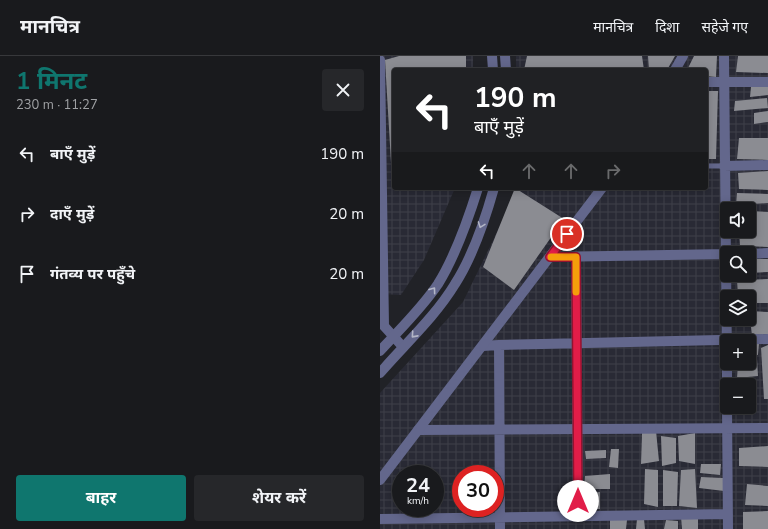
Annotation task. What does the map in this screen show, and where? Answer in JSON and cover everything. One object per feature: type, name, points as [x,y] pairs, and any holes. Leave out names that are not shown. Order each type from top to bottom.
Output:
[{"type":"street","points":[[492,56],[493,68]]},
{"type":"street","points":[[505,56],[506,68]]},
{"type":"street","points":[[676,68],[682,56]]},
{"type":"street","points":[[724,56],[726,246]]},
{"type":"street","points":[[380,60],[382,326],[403,347]]},
{"type":"street","points":[[708,82],[768,82]]},
{"type":"street","points":[[724,166],[768,165]]},
{"type":"street","points":[[380,351],[425,301],[438,283],[450,262],[477,190]]},
{"type":"street","points":[[380,373],[435,312],[462,272],[493,190]]},
{"type":"street","points":[[380,480],[600,190]]},
{"type":"street","points":[[756,254],[768,253]]},
{"type":"street","points":[[550,257],[720,254]]},
{"type":"street","points":[[576,257],[578,515]]},
{"type":"street","points":[[726,282],[727,334]]},
{"type":"street","points":[[756,339],[768,339]]},
{"type":"street","points":[[482,346],[720,340]]},
{"type":"street","points":[[499,345],[499,465]]},
{"type":"street","points":[[727,414],[728,529]]},
{"type":"street","points":[[418,430],[768,428]]},
{"type":"street","points":[[504,516],[728,514]]},
{"type":"street","points":[[380,519],[460,517]]},
{"type":"street","points":[[500,517],[500,529]]},
{"type":"lane","points":[[708,166],[724,166]]},
{"type":"shaded area","points":[[380,56],[473,56],[473,68],[392,68],[392,190],[454,190],[424,260],[401,295],[380,294]]},
{"type":"shaded area","points":[[516,56],[768,56],[768,529],[380,529],[380,393],[463,302],[514,197],[515,190],[708,190],[708,68],[516,68]]},
{"type":"building","points":[[399,56],[466,56],[466,68],[392,68],[392,180],[385,60]]},
{"type":"building","points":[[527,56],[642,56],[644,68],[524,68]]},
{"type":"building","points":[[648,56],[675,56],[668,68],[649,68]]},
{"type":"building","points":[[694,56],[717,56],[716,77],[708,76],[708,68],[688,68]]},
{"type":"building","points":[[738,56],[768,56],[768,73],[736,72]]},
{"type":"building","points":[[768,85],[768,95],[750,97],[751,87]]},
{"type":"building","points":[[708,91],[718,91],[716,159],[708,159]]},
{"type":"building","points":[[767,98],[768,108],[734,111],[735,101]]},
{"type":"building","points":[[768,111],[768,122],[754,124],[754,113]]},
{"type":"building","points":[[739,138],[768,138],[768,160],[737,159]]},
{"type":"building","points":[[768,171],[768,190],[739,189],[738,173]]},
{"type":"building","points":[[514,190],[518,190],[564,219],[514,290],[483,267]]},
{"type":"building","points":[[737,193],[768,194],[768,203],[736,202]]},
{"type":"building","points":[[756,211],[768,212],[768,247],[740,246],[739,238],[756,238]]},
{"type":"building","points":[[756,259],[768,259],[768,272],[756,273]]},
{"type":"building","points":[[756,279],[768,279],[768,303],[756,303],[756,290],[738,290],[737,282],[756,282]]},
{"type":"building","points":[[756,311],[768,312],[768,334],[752,334],[751,326],[756,326]]},
{"type":"building","points":[[756,344],[759,344],[758,355],[756,355]]},
{"type":"building","points":[[768,345],[768,399],[764,399],[761,348]]},
{"type":"building","points":[[757,359],[758,376],[737,378],[738,370],[756,370]]},
{"type":"building","points":[[656,431],[659,461],[641,464],[642,433]]},
{"type":"building","points":[[695,433],[695,464],[679,461],[678,436]]},
{"type":"building","points":[[661,436],[676,438],[676,463],[662,466]]},
{"type":"building","points":[[768,446],[768,467],[739,466],[739,448]]},
{"type":"building","points":[[611,449],[619,449],[618,468],[609,467]]},
{"type":"building","points":[[606,450],[606,458],[586,459],[585,451]]},
{"type":"building","points":[[701,464],[721,464],[720,475],[700,473]]},
{"type":"building","points":[[645,469],[658,470],[658,507],[644,504]]},
{"type":"building","points":[[695,469],[697,508],[679,506],[681,470]]},
{"type":"building","points":[[663,470],[678,472],[677,506],[663,506]]},
{"type":"building","points":[[610,474],[610,489],[584,489],[585,476]]},
{"type":"building","points":[[701,477],[724,478],[724,491],[699,488]]},
{"type":"building","points":[[747,484],[768,486],[768,506],[745,505]]},
{"type":"building","points":[[600,492],[600,509],[582,509],[584,493]]},
{"type":"building","points":[[768,511],[768,529],[743,529],[743,512]]},
{"type":"building","points":[[681,517],[698,519],[698,529],[682,529]]},
{"type":"building","points":[[610,518],[627,520],[626,529],[610,529]]},
{"type":"building","points":[[637,519],[644,519],[645,529],[636,529]]},
{"type":"building","points":[[666,520],[678,521],[678,529],[664,529]]},
{"type":"slow traffic","points":[[551,257],[576,257],[576,292]]},
{"type":"route","points":[[567,234],[550,257],[576,257],[578,501]]}]
